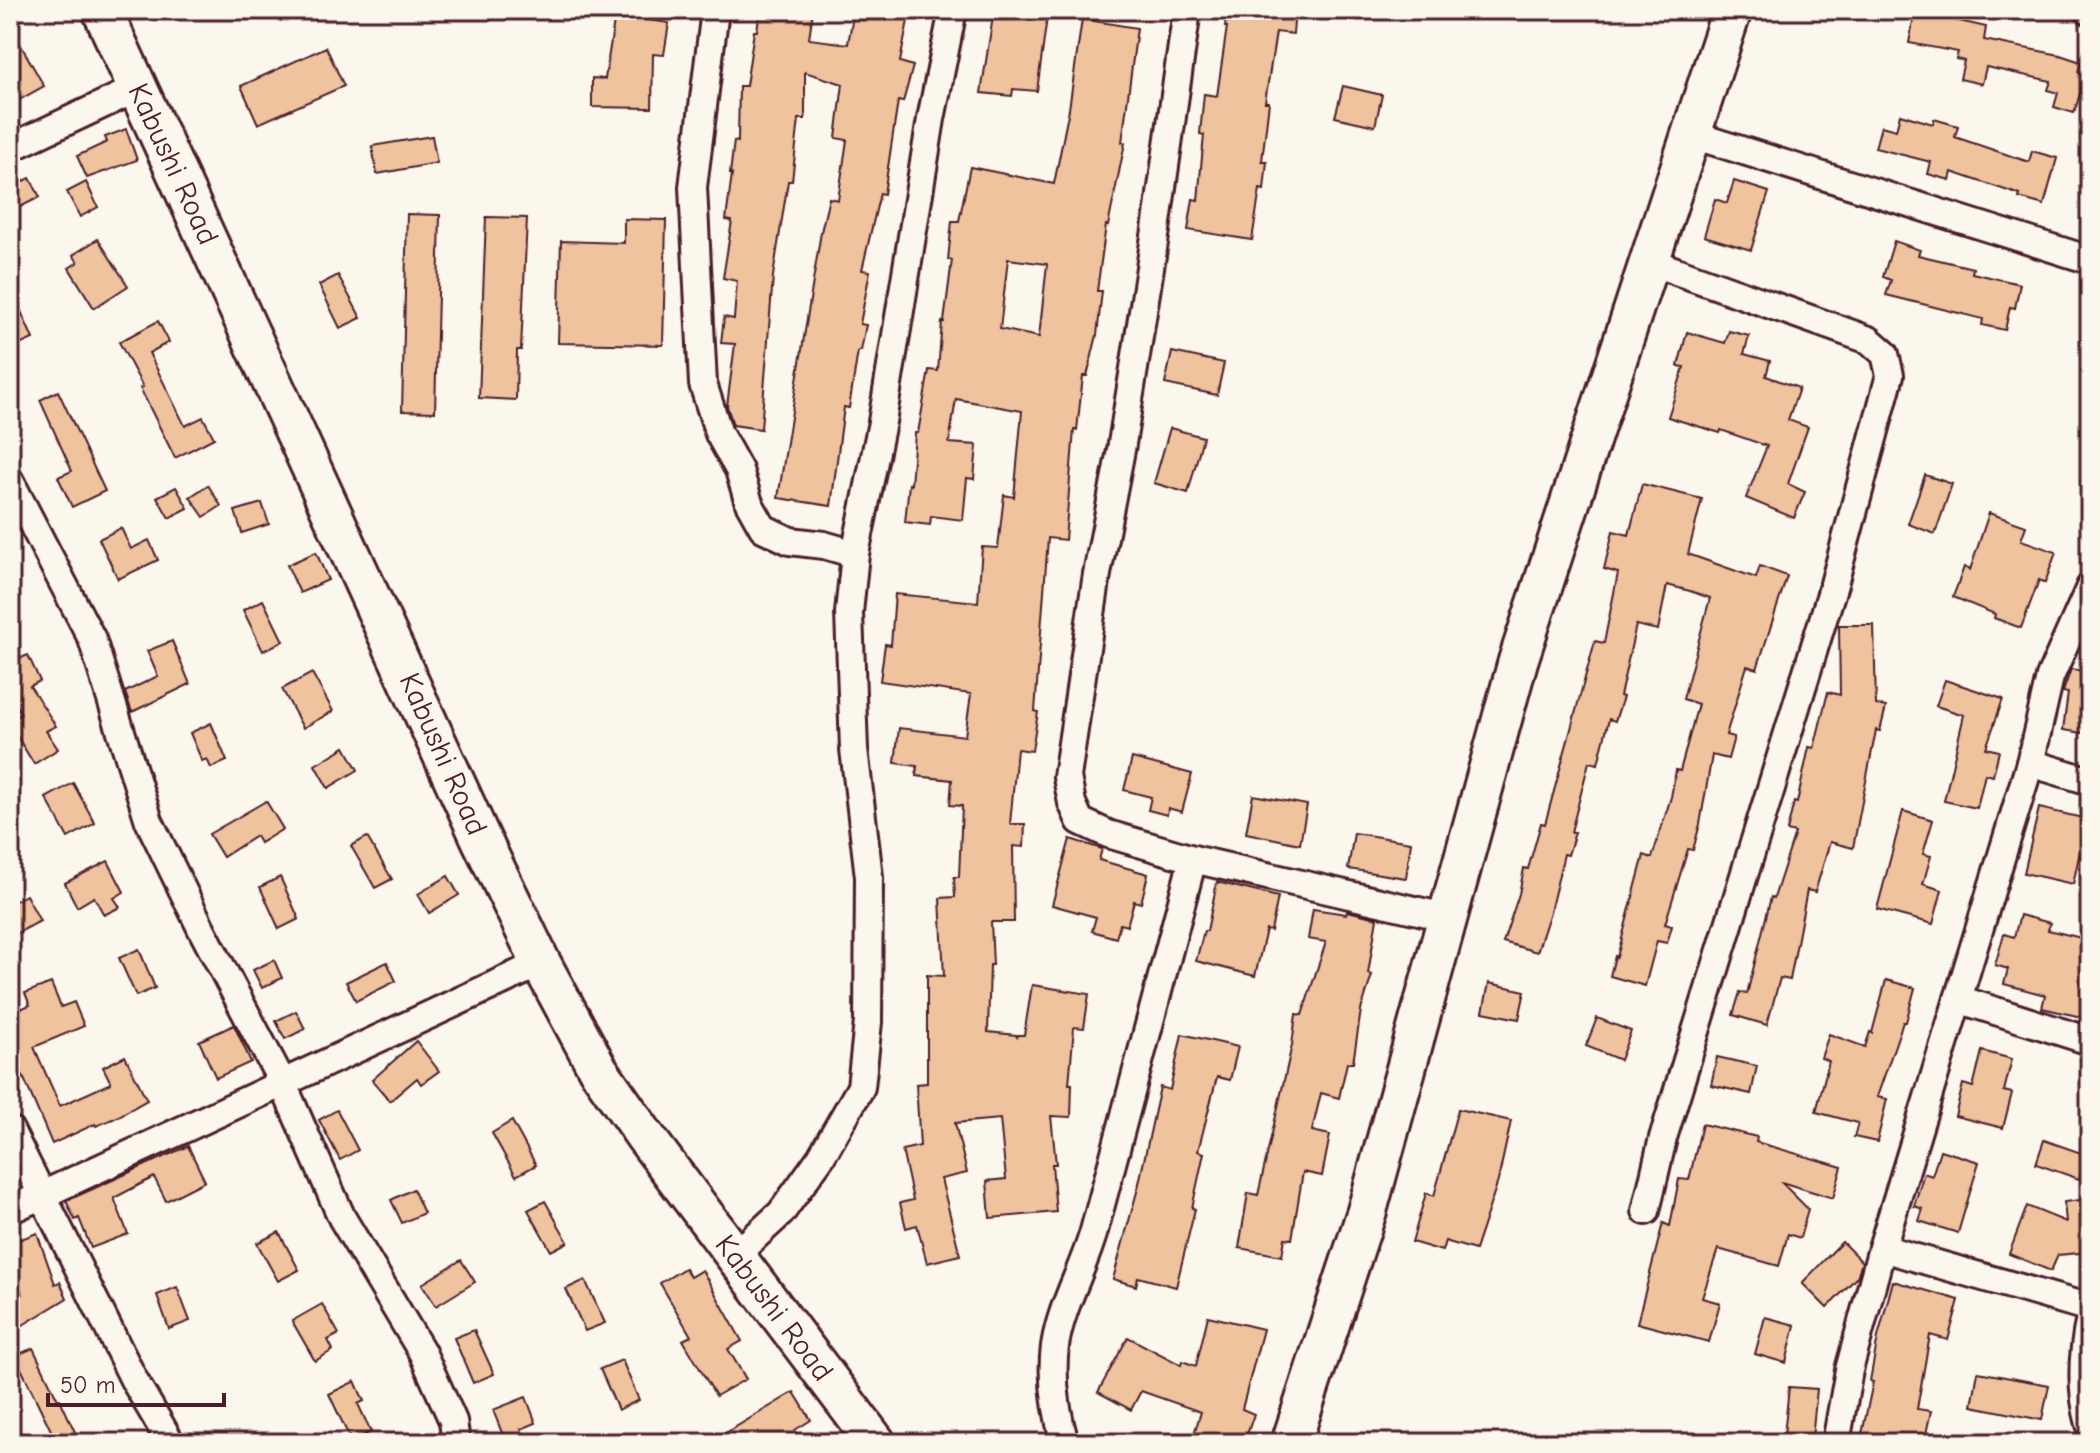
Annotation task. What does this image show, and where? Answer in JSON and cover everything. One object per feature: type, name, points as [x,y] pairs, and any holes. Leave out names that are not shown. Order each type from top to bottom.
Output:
[{"type":"main road","name":"Kabushi Road","points":[[102,10],[481,839],[541,963],[598,1069],[644,1135],[876,1443]]},
{"type":"main road","points":[[1291,1443],[1367,1211],[1518,661],[1732,10]]},
{"type":"street","points":[[715,10],[693,187],[703,384],[719,434],[739,470],[749,503],[763,528],[790,541],[824,545],[855,554]]},
{"type":"street","points":[[734,1256],[781,1213],[821,1157],[861,1087],[868,1022],[869,877],[854,749],[849,613],[855,554],[879,436],[931,119],[953,10]]},
{"type":"street","points":[[1187,10],[1154,246],[1121,450],[1097,574],[1067,777],[1072,803],[1080,821],[1108,834],[1193,859],[1449,918]]},
{"type":"street","points":[[10,148],[138,88]]},
{"type":"street","points":[[1693,135],[2090,260]]},
{"type":"street","points":[[1646,1211],[1663,1138],[1834,584],[1890,375],[1885,354],[1869,340],[1648,261]]},
{"type":"street","points":[[10,481],[92,639],[149,821],[282,1082],[342,1218],[422,1352],[453,1421],[456,1443]]},
{"type":"street","points":[[1836,1443],[1849,1370],[1882,1248],[2030,763],[2050,677],[2090,587]]},
{"type":"street","points":[[2030,763],[2090,781]]},
{"type":"street","points":[[1065,1443],[1054,1381],[1056,1346],[1065,1310],[1093,1236],[1193,859]]},
{"type":"street","points":[[10,1210],[541,963]]},
{"type":"street","points":[[1958,999],[2090,1041]]},
{"type":"street","points":[[10,1130],[134,1380],[171,1443]]},
{"type":"street","points":[[1882,1248],[2090,1308]]},
{"type":"street","points":[[2090,1318],[2084,1346],[2083,1399],[2090,1424]]},
{"type":"building","points":[[760,10],[813,10],[809,39],[848,44],[854,10],[910,10],[900,62],[913,66],[903,102],[898,101],[884,194],[880,193],[862,270],[870,271],[860,324],[866,325],[861,351],[858,351],[849,408],[844,407],[831,506],[778,498],[821,232],[829,198],[838,200],[847,140],[836,138],[843,84],[805,72],[805,119],[799,119],[792,181],[788,181],[773,276],[761,429],[733,425],[727,406],[735,344],[721,343],[724,317],[734,319],[737,281],[723,278],[732,221],[726,220],[734,141],[738,142],[739,86],[746,86]]},
{"type":"building","points":[[994,10],[1048,10],[1037,91],[1013,89],[1012,96],[981,93]]},
{"type":"building","points":[[1227,10],[1295,10],[1293,34],[1276,32],[1265,102],[1269,102],[1262,161],[1267,161],[1264,190],[1260,189],[1252,240],[1188,230],[1193,199],[1198,200],[1204,94],[1217,96]]},
{"type":"building","points":[[1915,11],[1986,27],[1984,40],[2081,62],[2078,72],[2086,75],[2074,113],[2054,107],[2058,93],[2048,90],[2051,81],[1986,67],[1982,84],[1960,79],[1964,61],[1956,59],[1958,52],[1909,43]]},
{"type":"building","points":[[615,15],[669,23],[664,55],[653,54],[652,108],[592,107],[592,78],[605,79]]},
{"type":"building","points":[[1082,19],[1137,28],[1122,142],[1125,143],[1106,225],[1097,291],[1102,291],[1097,335],[1087,376],[1083,376],[1077,430],[1074,430],[1065,540],[1048,538],[1035,711],[1038,712],[1032,751],[1017,749],[1010,824],[1025,824],[1024,847],[1013,846],[1014,922],[991,922],[993,965],[990,965],[988,1032],[1017,1037],[1024,1035],[1032,985],[1089,994],[1084,1028],[1074,1027],[1069,1084],[1072,1084],[1071,1117],[1051,1116],[1056,1164],[1052,1164],[1056,1212],[990,1218],[987,1181],[1006,1179],[1000,1119],[955,1123],[967,1173],[941,1179],[960,1255],[927,1263],[917,1225],[906,1228],[900,1203],[913,1200],[902,1150],[920,1146],[916,1084],[927,1083],[927,975],[944,976],[940,898],[955,897],[954,877],[959,877],[962,806],[950,805],[952,780],[916,776],[917,766],[895,763],[899,728],[965,736],[971,694],[880,681],[885,644],[891,645],[895,594],[978,602],[982,547],[998,548],[1004,495],[1014,497],[1022,411],[956,399],[949,443],[977,445],[974,479],[967,478],[963,520],[931,516],[930,525],[905,522],[915,433],[918,433],[929,370],[938,371],[952,260],[948,260],[952,221],[959,221],[970,167],[1054,184]],"holes":[[[1008,259],[1047,264],[1039,337],[1000,329]]]},
{"type":"building","points":[[10,26],[44,86],[10,105]]},
{"type":"building","points":[[326,47],[344,86],[258,124],[241,86]]},
{"type":"building","points":[[1343,86],[1382,95],[1375,126],[1335,117]]},
{"type":"building","points":[[1900,114],[1933,124],[1934,119],[1958,126],[1955,137],[2029,162],[2032,151],[2057,158],[2044,205],[1952,172],[1950,180],[1928,174],[1931,162],[1875,148],[1881,126],[1896,130]]},
{"type":"building","points":[[126,129],[137,160],[87,178],[77,156],[107,142],[105,137]]},
{"type":"building","points":[[432,136],[437,163],[377,174],[372,146]]},
{"type":"building","points":[[30,178],[40,197],[10,212],[10,188]]},
{"type":"building","points":[[1734,181],[1769,192],[1751,250],[1704,236],[1715,199],[1727,203]]},
{"type":"building","points":[[86,182],[98,207],[80,217],[67,192]]},
{"type":"building","points":[[407,214],[440,215],[435,412],[402,411]]},
{"type":"building","points":[[486,217],[527,218],[516,400],[479,398]]},
{"type":"building","points":[[624,219],[666,220],[663,345],[558,343],[561,241],[624,243]]},
{"type":"building","points":[[98,239],[128,286],[94,308],[69,268],[78,262],[73,255]]},
{"type":"building","points":[[1894,241],[1920,250],[1918,255],[1973,268],[1972,273],[2020,284],[2015,308],[2010,307],[2005,330],[1982,325],[1983,319],[1886,295],[1891,280],[1883,277]]},
{"type":"building","points":[[338,275],[361,318],[340,328],[319,285]]},
{"type":"building","points":[[10,286],[33,339],[10,349]]},
{"type":"building","points":[[158,321],[169,342],[149,353],[185,426],[203,417],[214,438],[175,458],[119,342]]},
{"type":"building","points":[[1729,331],[1749,336],[1744,354],[1770,361],[1766,376],[1799,388],[1788,420],[1808,427],[1788,484],[1805,492],[1794,518],[1746,498],[1767,446],[1721,430],[1720,433],[1668,417],[1684,367],[1678,366],[1687,332],[1725,343]]},
{"type":"building","points":[[1172,352],[1224,363],[1217,395],[1165,384]]},
{"type":"building","points":[[58,391],[105,491],[72,507],[58,477],[72,471],[40,400]]},
{"type":"building","points":[[1170,428],[1203,437],[1188,493],[1154,483]]},
{"type":"building","points":[[1925,475],[1952,484],[1935,534],[1908,524]]},
{"type":"building","points":[[1642,484],[1702,499],[1688,554],[1756,578],[1760,566],[1787,576],[1757,669],[1747,666],[1726,735],[1734,737],[1728,759],[1712,755],[1693,850],[1688,849],[1665,924],[1672,926],[1667,943],[1657,941],[1645,986],[1610,976],[1644,855],[1652,858],[1698,704],[1683,699],[1710,598],[1690,591],[1667,585],[1658,630],[1636,625],[1620,696],[1623,697],[1615,721],[1609,719],[1598,764],[1589,762],[1571,832],[1575,832],[1568,855],[1564,854],[1537,952],[1503,942],[1524,868],[1528,869],[1541,823],[1545,824],[1595,641],[1604,643],[1618,573],[1604,569],[1613,531],[1629,535]]},
{"type":"building","points":[[208,485],[221,506],[204,517],[190,497]]},
{"type":"building","points":[[176,487],[188,508],[169,518],[157,497]]},
{"type":"building","points":[[262,503],[269,524],[242,533],[235,511]]},
{"type":"building","points":[[1989,513],[2026,526],[2021,540],[2056,552],[2045,583],[2039,580],[2021,628],[1953,597],[1964,567],[1970,570]]},
{"type":"building","points":[[121,528],[131,549],[149,540],[158,560],[118,579],[99,539]]},
{"type":"building","points":[[316,552],[328,580],[300,593],[287,565]]},
{"type":"building","points":[[263,600],[283,641],[263,651],[243,610]]},
{"type":"building","points":[[1839,625],[1874,625],[1876,705],[1886,707],[1880,731],[1876,730],[1853,848],[1830,842],[1815,892],[1807,890],[1790,980],[1780,978],[1767,1025],[1733,1015],[1740,992],[1747,994],[1771,897],[1774,898],[1795,833],[1787,831],[1794,802],[1797,803],[1809,747],[1814,748],[1828,692],[1840,695]]},
{"type":"building","points":[[172,641],[190,684],[132,712],[125,692],[158,676],[147,651]]},
{"type":"building","points":[[10,655],[14,661],[28,655],[40,681],[30,686],[56,726],[46,731],[58,749],[34,764],[10,725],[10,721],[21,714],[10,696]]},
{"type":"building","points":[[2071,669],[2090,672],[2090,734],[2063,730],[2068,693],[2063,692]]},
{"type":"building","points":[[312,673],[333,711],[303,728],[282,689]]},
{"type":"building","points":[[1945,680],[2003,699],[1986,748],[1999,751],[1993,776],[1985,774],[1977,808],[1944,801],[1964,715],[1936,706]]},
{"type":"building","points":[[211,723],[227,761],[211,768],[207,759],[202,761],[190,733]]},
{"type":"building","points":[[345,747],[358,770],[328,788],[315,765]]},
{"type":"building","points":[[1132,758],[1192,774],[1182,812],[1168,808],[1167,815],[1148,810],[1151,797],[1124,790]]},
{"type":"building","points":[[73,783],[95,823],[68,838],[46,798]]},
{"type":"building","points":[[1253,795],[1307,805],[1300,844],[1246,833]]},
{"type":"building","points":[[266,801],[283,829],[260,843],[256,836],[223,857],[209,834]]},
{"type":"building","points":[[2039,808],[2087,819],[2073,884],[2024,873]]},
{"type":"building","points":[[1903,811],[1933,820],[1923,854],[1931,856],[1923,884],[1942,890],[1933,924],[1877,909]]},
{"type":"building","points":[[1354,833],[1411,842],[1406,878],[1348,869]]},
{"type":"building","points":[[367,837],[392,879],[375,888],[351,846]]},
{"type":"building","points":[[1070,839],[1102,849],[1099,860],[1148,874],[1141,903],[1134,901],[1127,926],[1120,924],[1116,938],[1092,931],[1096,917],[1052,905]]},
{"type":"building","points":[[108,861],[124,892],[114,898],[120,907],[104,915],[94,897],[77,907],[65,883]]},
{"type":"building","points":[[448,876],[459,895],[429,913],[418,894]]},
{"type":"building","points":[[280,877],[299,919],[279,929],[260,887]]},
{"type":"building","points":[[1217,882],[1278,897],[1271,931],[1266,930],[1255,976],[1196,961],[1204,931],[1207,931]]},
{"type":"building","points":[[26,895],[40,921],[10,937],[10,904]]},
{"type":"building","points":[[1313,909],[1346,914],[1347,911],[1377,918],[1368,974],[1372,975],[1361,1010],[1353,1063],[1347,1063],[1339,1098],[1321,1093],[1312,1131],[1330,1135],[1322,1176],[1303,1172],[1292,1239],[1285,1238],[1282,1256],[1239,1248],[1248,1193],[1258,1195],[1292,1045],[1296,1014],[1302,1015],[1326,942],[1308,939]]},
{"type":"building","points":[[2020,915],[2050,923],[2048,930],[2090,940],[2090,999],[2086,1018],[2042,1008],[2045,995],[2004,984],[2008,969],[1995,965],[2004,934],[2014,937]]},
{"type":"building","points":[[139,949],[155,988],[136,996],[119,958]]},
{"type":"building","points":[[274,960],[282,978],[262,988],[253,970]]},
{"type":"building","points":[[387,962],[396,981],[356,1001],[346,982]]},
{"type":"building","points":[[1886,980],[1915,988],[1906,1022],[1903,1022],[1877,1097],[1887,1099],[1877,1142],[1854,1137],[1858,1123],[1816,1112],[1829,1061],[1821,1058],[1829,1034],[1865,1047],[1872,1033]]},
{"type":"building","points":[[51,983],[61,1007],[74,1002],[84,1026],[34,1047],[60,1106],[111,1083],[103,1067],[125,1056],[147,1100],[115,1118],[52,1144],[10,1046],[10,1013],[30,1005],[25,993]]},
{"type":"building","points":[[1489,983],[1525,991],[1519,1019],[1483,1012]]},
{"type":"building","points":[[296,1011],[305,1029],[285,1039],[276,1021]]},
{"type":"building","points":[[1597,1018],[1631,1031],[1620,1060],[1586,1046]]},
{"type":"building","points":[[234,1025],[251,1062],[216,1078],[199,1041]]},
{"type":"building","points":[[1182,1034],[1238,1047],[1230,1080],[1217,1077],[1198,1151],[1204,1153],[1192,1208],[1195,1209],[1176,1287],[1138,1277],[1136,1286],[1113,1279],[1138,1188],[1160,1087],[1170,1090]]},
{"type":"building","points":[[416,1041],[439,1071],[421,1084],[417,1078],[390,1101],[372,1080]]},
{"type":"building","points":[[1982,1051],[2012,1059],[2004,1091],[2012,1093],[2003,1128],[1955,1116],[1963,1084],[1973,1087]]},
{"type":"building","points":[[1717,1057],[1757,1066],[1751,1094],[1711,1085]]},
{"type":"building","points":[[1458,1109],[1511,1121],[1498,1181],[1475,1250],[1445,1241],[1442,1251],[1412,1242],[1426,1193],[1434,1196]]},
{"type":"building","points":[[337,1110],[358,1150],[340,1160],[319,1120]]},
{"type":"building","points":[[512,1121],[536,1165],[516,1176],[492,1133]]},
{"type":"building","points":[[1702,1124],[1757,1137],[1756,1142],[1842,1167],[1833,1198],[1781,1182],[1808,1209],[1800,1238],[1788,1234],[1779,1266],[1718,1249],[1702,1298],[1720,1303],[1709,1342],[1637,1323],[1663,1223],[1670,1226],[1679,1179],[1689,1180]]},
{"type":"building","points":[[2044,1140],[2087,1155],[2079,1179],[2036,1164]]},
{"type":"building","points":[[188,1146],[205,1181],[166,1201],[154,1177],[114,1198],[128,1234],[91,1248],[79,1218],[75,1220],[66,1201]]},
{"type":"building","points":[[1940,1150],[1979,1162],[1958,1233],[1919,1221],[1923,1209],[1914,1206],[1924,1173],[1932,1176]]},
{"type":"building","points":[[413,1189],[424,1213],[402,1223],[391,1200]]},
{"type":"building","points":[[2088,1199],[2090,1252],[2058,1255],[2051,1271],[2009,1254],[2027,1206],[2066,1222],[2064,1202]]},
{"type":"building","points":[[545,1201],[568,1242],[551,1251],[528,1210]]},
{"type":"building","points":[[279,1232],[299,1270],[278,1281],[257,1243]]},
{"type":"building","points":[[37,1233],[55,1284],[60,1282],[67,1298],[18,1328],[10,1315],[10,1301],[22,1294],[10,1264],[10,1243]]},
{"type":"building","points":[[1842,1242],[1862,1262],[1857,1277],[1827,1308],[1802,1283]]},
{"type":"building","points":[[461,1260],[475,1282],[436,1306],[422,1284]]},
{"type":"building","points":[[685,1268],[690,1277],[702,1270],[742,1341],[728,1349],[746,1379],[716,1396],[683,1340],[691,1336],[660,1283]]},
{"type":"building","points":[[585,1280],[605,1323],[585,1331],[566,1289]]},
{"type":"building","points":[[1893,1281],[1959,1300],[1948,1340],[1930,1335],[1917,1409],[1931,1411],[1924,1443],[1905,1443],[1862,1434],[1878,1337]]},
{"type":"building","points":[[177,1287],[190,1321],[169,1329],[157,1295]]},
{"type":"building","points":[[322,1304],[339,1334],[328,1340],[333,1350],[315,1361],[292,1321]]},
{"type":"building","points":[[1208,1316],[1263,1329],[1242,1409],[1254,1414],[1244,1443],[1191,1443],[1201,1412],[1141,1391],[1131,1410],[1098,1392],[1128,1337],[1181,1365],[1182,1361],[1196,1366]]},
{"type":"building","points":[[1765,1317],[1795,1325],[1786,1363],[1755,1354]]},
{"type":"building","points":[[474,1330],[494,1374],[473,1383],[454,1338]]},
{"type":"building","points":[[33,1348],[80,1443],[57,1443],[15,1356]]},
{"type":"building","points":[[622,1360],[639,1400],[618,1410],[600,1369]]},
{"type":"building","points":[[1978,1372],[2049,1385],[2042,1420],[1972,1406]]},
{"type":"building","points":[[355,1381],[364,1401],[358,1404],[371,1432],[351,1441],[329,1394]]},
{"type":"building","points":[[1789,1387],[1817,1389],[1812,1438],[1784,1435]]},
{"type":"building","points":[[794,1392],[811,1420],[795,1430],[798,1436],[786,1443],[709,1443]]},
{"type":"building","points":[[526,1397],[536,1423],[521,1429],[527,1443],[506,1443],[493,1410]]}]
